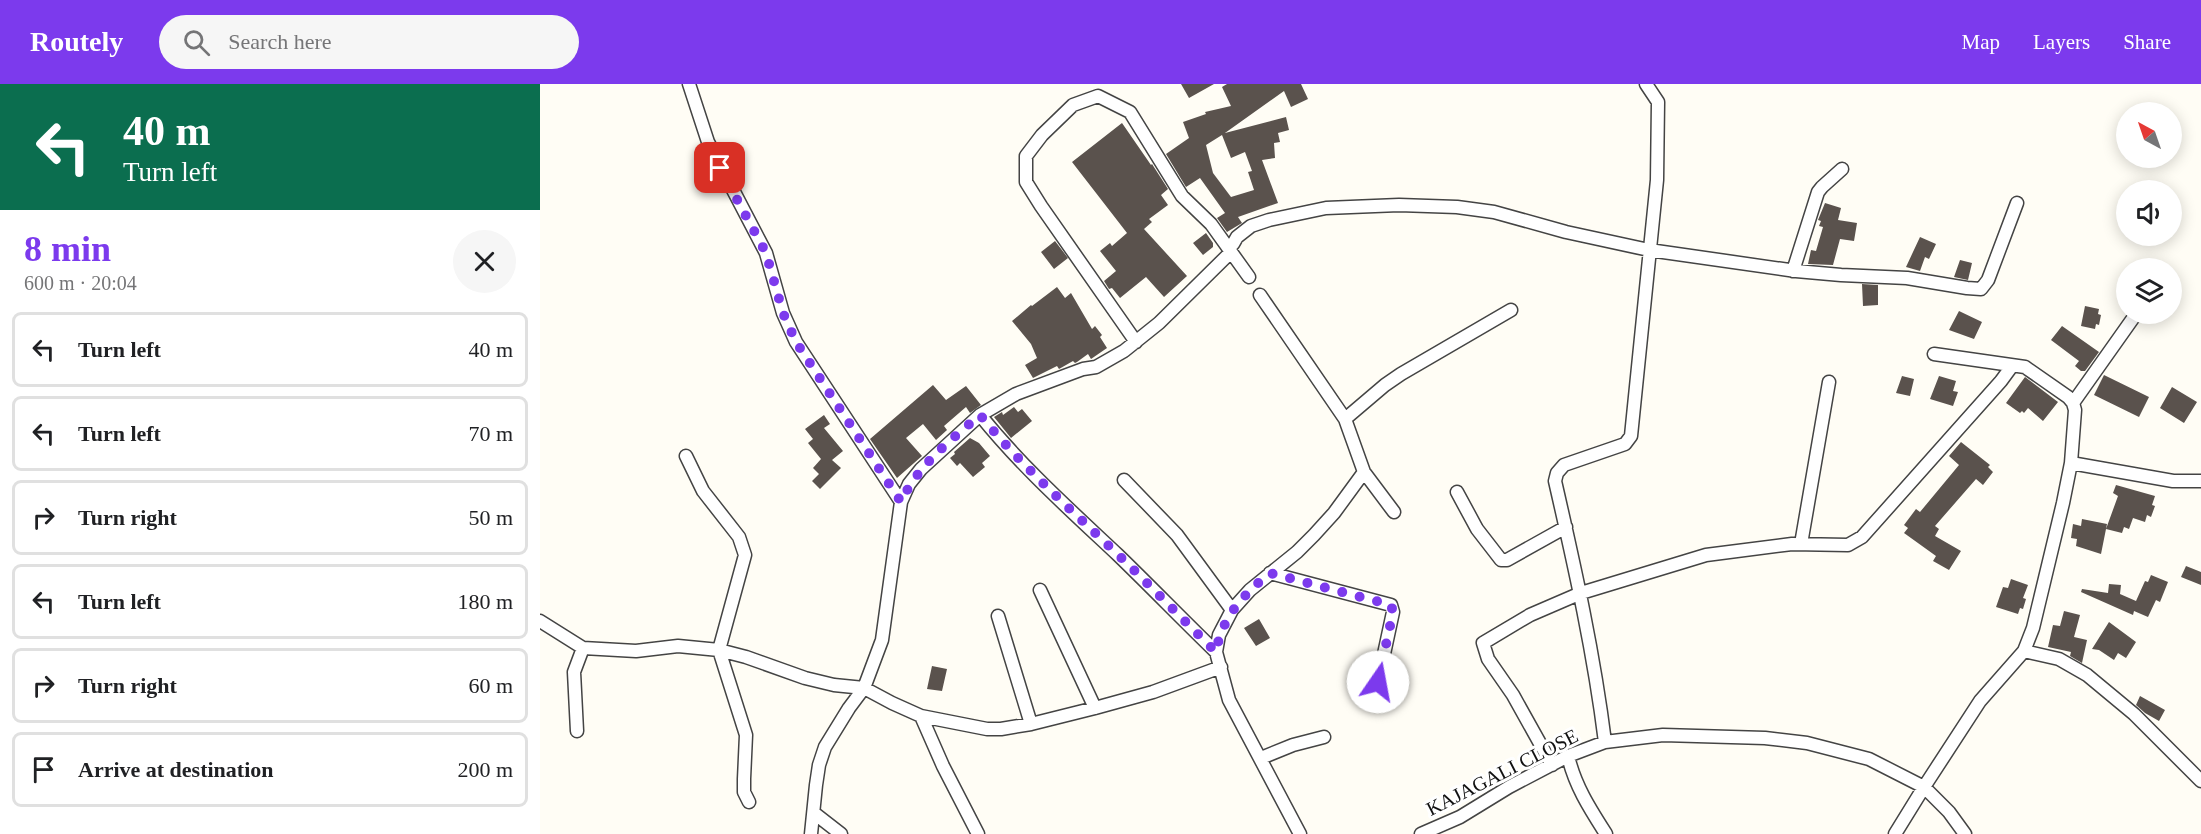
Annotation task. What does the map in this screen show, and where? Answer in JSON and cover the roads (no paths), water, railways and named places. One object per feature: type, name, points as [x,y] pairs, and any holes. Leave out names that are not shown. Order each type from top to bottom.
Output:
[{"type":"street","points":[[1605,742],[1599,688],[1581,593],[1555,481],[1557,472],[1564,465],[1625,444],[1631,436],[1657,180],[1658,102],[1646,84]]},
{"type":"street","points":[[692,88],[708,142],[766,253],[783,313],[796,342],[901,502]]},
{"type":"street","points":[[1136,342],[1026,182],[1026,156],[1042,135],[1073,105],[1098,96],[1130,112],[1182,196],[1232,248],[1248,277]]},
{"type":"street","points":[[1793,271],[1818,192],[1842,169]]},
{"type":"street","points":[[811,834],[819,765],[825,747],[864,688],[882,640],[901,502],[909,483],[921,469],[980,415],[1016,394],[1083,369],[1096,367],[1136,342],[1166,316],[1232,248],[1244,230],[1269,220],[1326,208],[1409,205],[1457,207],[1494,212],[1566,232],[1649,250],[1793,271],[1907,278],[1980,288],[1988,280],[2017,203]]},
{"type":"street","points":[[1260,295],[1345,419],[1364,472],[1394,513]]},
{"type":"street","points":[[1345,419],[1384,385],[1511,310]]},
{"type":"street","points":[[2073,403],[2129,324]]},
{"type":"street","points":[[1895,834],[1980,701],[2024,651],[2033,628],[2049,569],[2071,463],[2075,410],[2073,403],[2025,367],[1934,354]]},
{"type":"street","points":[[1552,765],[1513,695],[1488,659],[1483,643],[1530,615],[1581,593],[1706,555],[1801,544],[1848,545],[1862,537],[2012,366]]},
{"type":"street","points":[[1801,544],[1829,382]]},
{"type":"street","points":[[980,415],[1041,484],[1122,559],[1216,652],[1229,700],[1300,834]]},
{"type":"street","points":[[686,456],[703,491],[739,537],[745,555],[719,650],[746,735],[744,792],[748,802]]},
{"type":"street","points":[[2071,463],[2173,481],[2201,482]]},
{"type":"street","points":[[1216,652],[1219,635],[1232,610],[1250,590],[1314,535],[1334,513],[1364,472]]},
{"type":"street","points":[[1124,480],[1177,535],[1232,610]]},
{"type":"street","points":[[1457,492],[1477,529],[1501,560],[1507,560],[1566,527]]},
{"type":"street","points":[[1270,573],[1391,605],[1393,612],[1378,682]]},
{"type":"street","points":[[1040,590],[1095,708]]},
{"type":"street","points":[[998,616],[1031,724]]},
{"type":"street","points":[[540,621],[583,648],[636,651],[678,646],[719,650],[805,678],[834,685],[864,688],[921,716],[987,729],[1031,724],[1095,708],[1153,692],[1221,667]]},
{"type":"street","points":[[577,731],[574,672],[583,648]]},
{"type":"street","points":[[2024,651],[2059,659],[2087,675],[2134,714],[2201,781]]},
{"type":"street","points":[[921,716],[978,834]]},
{"type":"street","name":"KAJAGALI CLOSE","points":[[1421,834],[1460,817],[1509,787],[1568,756],[1605,742],[1663,735],[1755,737],[1807,743],[1869,759],[1924,787],[1949,812],[1965,834]]},
{"type":"street","points":[[1261,759],[1293,745],[1324,737]]},
{"type":"street","points":[[1568,756],[1580,792],[1606,834]]},
{"type":"street","points":[[814,813],[841,834]]}]
